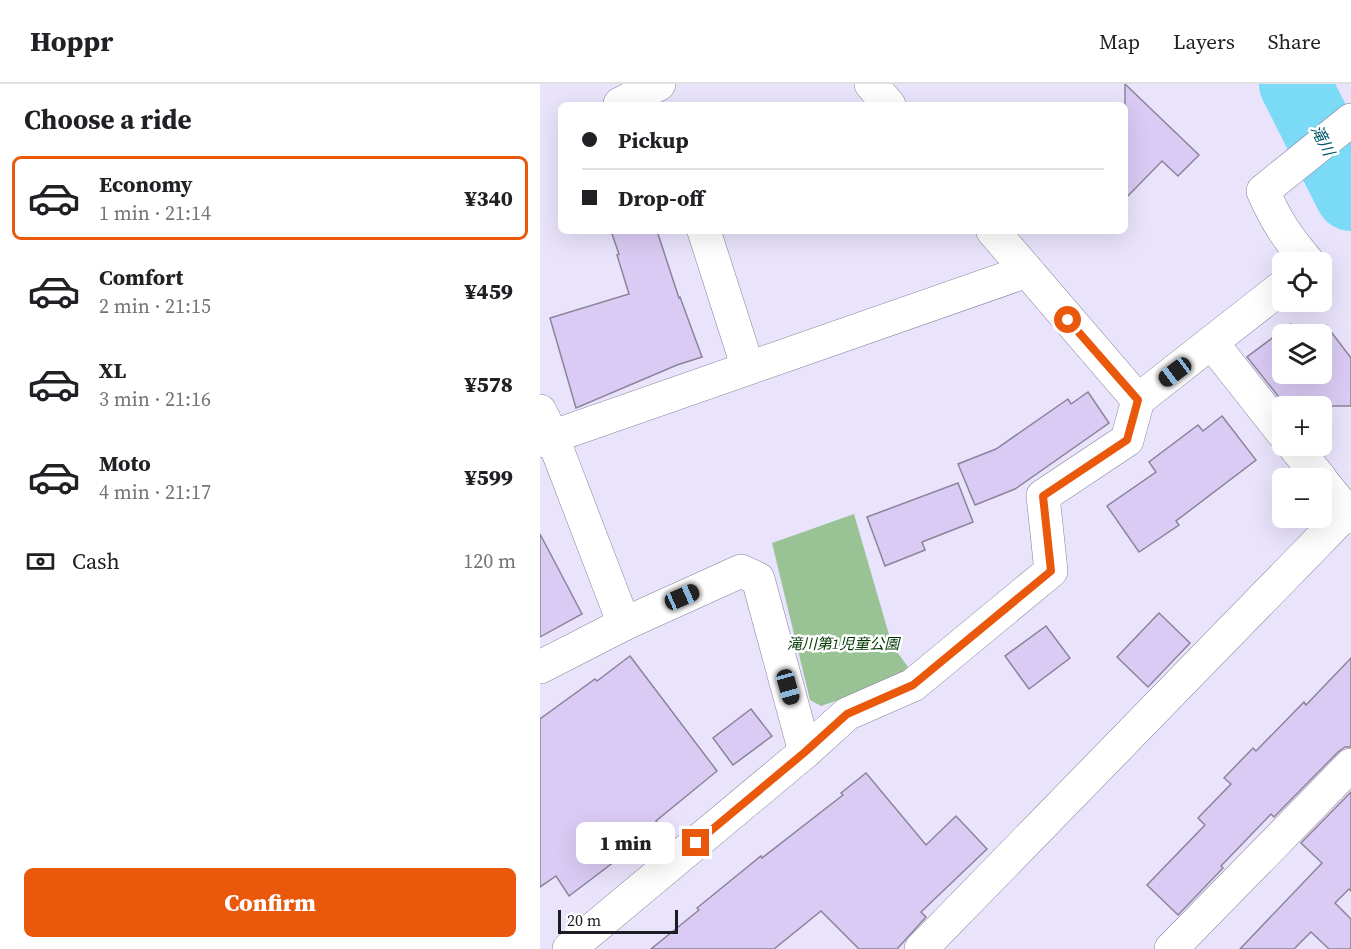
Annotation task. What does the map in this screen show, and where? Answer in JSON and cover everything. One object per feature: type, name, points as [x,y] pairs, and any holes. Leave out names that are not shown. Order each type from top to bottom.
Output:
[{"type":"street","points":[[624,102],[659,84]]},
{"type":"street","points":[[871,84],[886,102]]},
{"type":"street","points":[[1300,252],[1287,237],[1263,191],[1351,120]]},
{"type":"street","points":[[705,234],[748,368]]},
{"type":"street","points":[[996,234],[1138,400]]},
{"type":"street","points":[[624,624],[544,430],[748,368],[1027,271]]},
{"type":"street","points":[[569,949],[805,752],[847,714],[913,685],[1051,571],[1043,496],[1127,440],[1138,400],[1272,295]]},
{"type":"street","points":[[1212,343],[1272,419]]},
{"type":"street","points":[[1301,456],[1311,468]]},
{"type":"street","points":[[921,949],[1349,515],[1332,494]]},
{"type":"street","points":[[540,667],[624,624],[741,571],[758,579],[805,752]]},
{"type":"street","points":[[1171,949],[1351,765]]},
{"type":"green space","name":"滝川第1児童公園","points":[[854,514],[892,645],[908,667],[897,677],[874,688],[821,706],[810,700],[772,543]]},
{"type":"building","points":[[1125,84],[1199,155],[1178,176],[1162,161],[1128,196],[1128,102],[1125,102]]},
{"type":"building","points":[[612,234],[658,234],[702,357],[677,365],[576,408],[550,318],[629,294],[617,255],[619,254]]},
{"type":"building","points":[[1332,333],[1351,358],[1351,406],[1332,406],[1332,396],[1278,396],[1247,357],[1272,338],[1272,384],[1332,384]]},
{"type":"building","points":[[1088,392],[1109,423],[1015,489],[975,505],[958,464],[996,449],[1068,399],[1071,404]]},
{"type":"building","points":[[1222,416],[1256,460],[1176,521],[1179,525],[1139,552],[1107,506],[1156,472],[1149,462],[1198,425],[1203,431]]},
{"type":"building","points":[[958,483],[973,522],[922,542],[925,550],[885,566],[867,517]]},
{"type":"building","points":[[540,534],[582,614],[540,637]]},
{"type":"building","points":[[1159,613],[1190,643],[1148,687],[1117,657]]},
{"type":"building","points":[[1046,626],[1070,658],[1029,689],[1005,656]]},
{"type":"building","points":[[630,656],[717,771],[656,821],[660,827],[569,896],[556,876],[540,887],[540,719]]},
{"type":"building","points":[[1351,658],[1351,747],[1345,747],[1338,752],[1274,817],[1271,814],[1178,915],[1147,885],[1205,825],[1198,818],[1231,784],[1224,778],[1253,748],[1256,751],[1304,702],[1306,705]]},
{"type":"building","points":[[751,709],[772,736],[733,765],[713,738]]},
{"type":"building","points":[[866,773],[926,845],[956,816],[987,849],[921,912],[926,917],[897,949],[859,949],[821,911],[774,949],[651,949],[699,910],[697,908],[761,856],[762,858],[843,795],[841,793]]},
{"type":"building","points":[[1351,792],[1351,891],[1349,889],[1335,903],[1351,919],[1351,949],[1329,949],[1311,932],[1294,949],[1240,949],[1322,863],[1301,843]]},
{"type":"waterway","name":"滝川","points":[[1295,84],[1351,195]]},
{"type":"route","points":[[696,843],[847,714],[913,685],[1051,571],[1043,496],[1127,440],[1138,400],[1068,320]]}]
